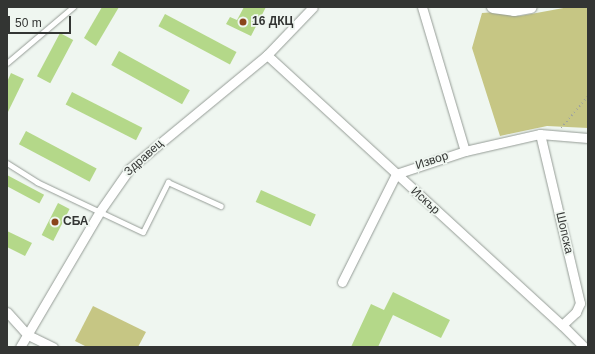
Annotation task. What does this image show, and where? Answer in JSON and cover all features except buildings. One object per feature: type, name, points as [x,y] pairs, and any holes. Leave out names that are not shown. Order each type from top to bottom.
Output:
[{"type":"street","name":"Здравец","points":[[20,347],[100,211],[115,187],[130,168],[267,55],[313,7]]},
{"type":"street","points":[[422,7],[465,151]]},
{"type":"street","points":[[494,7],[514,10],[530,7]]},
{"type":"street","name":"Искър","points":[[267,55],[562,325],[584,347]]},
{"type":"street","name":"Извор","points":[[396,174],[465,151],[540,134],[588,138]]},
{"type":"street","name":"Шопска","points":[[540,134],[580,303],[576,312],[562,325]]},
{"type":"street","points":[[342,282],[396,174]]},
{"type":"street","points":[[7,312],[28,335],[53,347]]},
{"type":"lane","points":[[7,63],[73,7]]},
{"type":"lane","points":[[7,163],[37,182],[143,232],[168,182],[221,206]]},
{"type":"path","points":[[554,135],[588,96]]},
{"type":"shaded area","points":[[569,7],[588,7],[588,128],[547,126],[500,136],[472,48],[482,13],[496,12],[520,16]]},
{"type":"shaded area","points":[[93,306],[146,332],[138,347],[87,347],[75,341]]},
{"type":"place","name":"16 ДКЦ","points":[[243,22]]},
{"type":"place","name":"СБА","points":[[55,222]]}]
